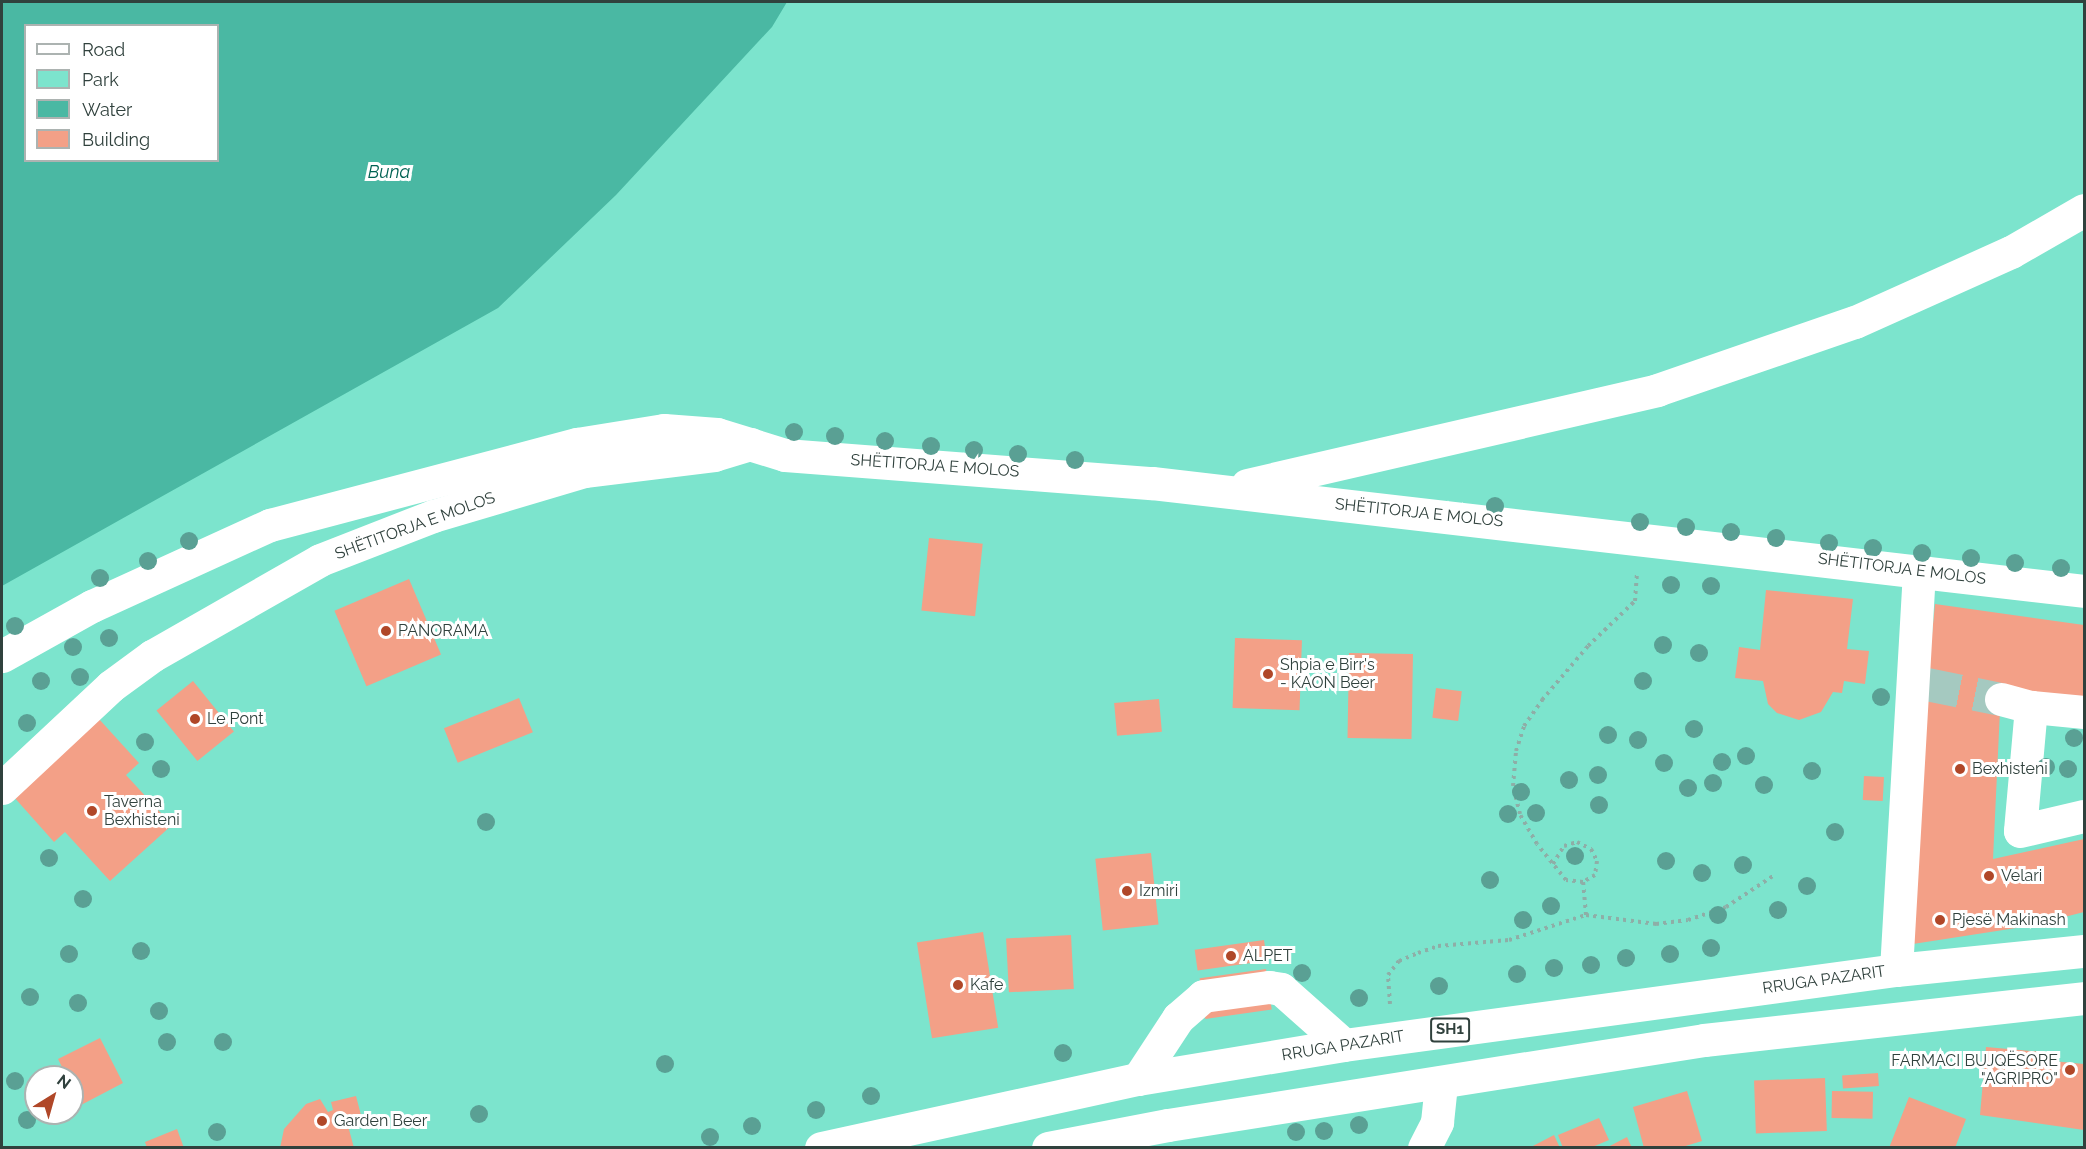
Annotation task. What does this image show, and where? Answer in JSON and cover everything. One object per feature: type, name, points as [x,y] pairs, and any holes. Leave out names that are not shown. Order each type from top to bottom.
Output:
[{"type":"street","points":[[1222,491],[1657,390],[1855,322],[2011,252],[2085,210]]},
{"type":"street","name":"SHËTITORJA E MOLOS","points":[[2,656],[92,606],[270,525],[577,444],[664,430],[717,434],[754,443],[785,455],[1222,491],[1639,537],[2085,591]]},
{"type":"street","name":"SHËTITORJA E MOLOS","points":[[2,788],[111,686],[152,656],[320,560],[433,516],[584,471],[714,455],[754,443]]},
{"type":"street","points":[[1896,970],[1920,681],[1919,571]]},
{"type":"street","points":[[2085,712],[2016,703],[2020,831],[2085,816]]},
{"type":"street","name":"RRUGA PAZARIT","points":[[821,1148],[1138,1079],[1344,1045],[1896,970],[2085,951]]},
{"type":"street","points":[[1138,1079],[1178,1018],[1203,996],[1269,987],[1281,989],[1344,1045]]},
{"type":"street","points":[[1048,1148],[1168,1125],[1704,1040],[2085,998]]},
{"type":"street","points":[[1424,1148],[1437,1122],[1441,1083]]},
{"type":"path","points":[[1553,864],[1564,846],[1577,842],[1591,849],[1597,861],[1595,875],[1583,882],[1566,880],[1553,864],[1520,814],[1514,786],[1516,751],[1524,726],[1542,700],[1588,646],[1635,601],[1639,537]]},
{"type":"path","points":[[1390,1007],[1388,975],[1409,957],[1438,946],[1509,940],[1586,915],[1656,924],[1688,920],[1726,907],[1773,876]]},
{"type":"path","points":[[1583,882],[1586,915]]},
{"type":"green space","points":[[2,2],[2084,2],[2084,1147],[2,1148]]},
{"type":"water","name":"Buna","points":[[2,2],[787,2],[772,27],[616,195],[498,308],[2,586]]},
{"type":"building","points":[[929,538],[983,544],[975,616],[921,611]]},
{"type":"building","name":"PANORAMA","points":[[409,579],[441,654],[366,686],[334,611]]},
{"type":"building","points":[[1766,590],[1853,599],[1847,649],[1869,651],[1865,684],[1844,681],[1842,693],[1833,692],[1821,712],[1799,720],[1777,713],[1768,704],[1763,681],[1735,678],[1739,647],[1760,650]]},
{"type":"building","name":"Bexhisteni","points":[[1935,604],[2084,625],[2084,699],[2001,689],[1993,859],[2084,839],[2084,912],[2029,926],[1913,944],[1926,695]]},
{"type":"building","name":"Shpia e Birr's - KAON Beer","points":[[1235,638],[1302,640],[1300,710],[1233,708]]},
{"type":"building","points":[[1349,653],[1413,654],[1412,739],[1348,738]]},
{"type":"building","points":[[193,681],[234,732],[197,761],[156,711]]},
{"type":"building","points":[[1436,688],[1462,691],[1458,721],[1432,718]]},
{"type":"building","points":[[519,698],[533,732],[458,763],[444,728]]},
{"type":"building","points":[[1159,699],[1162,732],[1117,736],[1114,703]]},
{"type":"building","name":"Taverna Bexhisteni","points":[[99,719],[139,763],[126,775],[172,825],[110,881],[65,832],[54,842],[13,796]]},
{"type":"building","points":[[1864,776],[1884,777],[1883,801],[1863,800]]},
{"type":"building","name":"Izmiri","points":[[1151,853],[1159,925],[1103,930],[1095,859]]},
{"type":"building","name":"Kafe","points":[[983,932],[998,1028],[932,1038],[917,942]]},
{"type":"building","points":[[1071,935],[1074,989],[1009,992],[1006,938]]},
{"type":"building","name":"ALPET","points":[[1264,940],[1267,961],[1198,971],[1195,950]]},
{"type":"building","points":[[1266,969],[1272,1010],[1205,1019],[1200,978]]},
{"type":"building","points":[[100,1038],[123,1083],[84,1103],[84,1065],[61,1065],[58,1059]]},
{"type":"building","points":[[1986,1047],[2043,1052],[2042,1060],[2084,1064],[2084,1130],[1980,1115]]},
{"type":"building","points":[[1878,1073],[1879,1086],[1843,1088],[1842,1076]]},
{"type":"building","points":[[1825,1078],[1827,1131],[1756,1133],[1754,1080]]},
{"type":"building","points":[[1687,1091],[1702,1141],[1679,1148],[1644,1148],[1633,1107]]},
{"type":"building","points":[[1832,1091],[1873,1092],[1873,1119],[1832,1118]]},
{"type":"building","name":"Garden Beer","points":[[356,1096],[362,1119],[347,1122],[354,1148],[280,1148],[284,1129],[306,1104],[320,1099],[328,1112],[333,1110],[331,1102]]},
{"type":"building","points":[[1909,1097],[1966,1119],[1955,1148],[1889,1148]]},
{"type":"building","points":[[1599,1118],[1609,1140],[1590,1148],[1563,1148],[1558,1135]]},
{"type":"building","points":[[177,1129],[184,1148],[147,1148],[145,1142]]},
{"type":"building","points":[[1554,1135],[1560,1148],[1529,1148]]},
{"type":"building","points":[[1627,1137],[1632,1148],[1606,1148]]},
{"type":"tunnel","points":[[1927,684],[2001,699]]},
{"type":"place","name":"PANORAMA","points":[[386,631]]},
{"type":"place","name":"Shpia e Birr's - KAON Beer","points":[[1268,674]]},
{"type":"place","name":"Le Pont","points":[[195,719]]},
{"type":"place","name":"Bexhisteni","points":[[1960,769]]},
{"type":"place","name":"Taverna Bexhisteni","points":[[92,811]]},
{"type":"place","name":"Velari","points":[[1989,876]]},
{"type":"place","name":"Izmiri","points":[[1127,891]]},
{"type":"place","name":"Pjesë Makinash","points":[[1940,920]]},
{"type":"place","name":"ALPET","points":[[1231,956]]},
{"type":"place","name":"Kafe","points":[[958,985]]},
{"type":"place","name":"FARMACI BUJQËSORE \"AGRIPRO\"","points":[[2070,1070]]},
{"type":"place","name":"Garden Beer","points":[[322,1121]]}]
